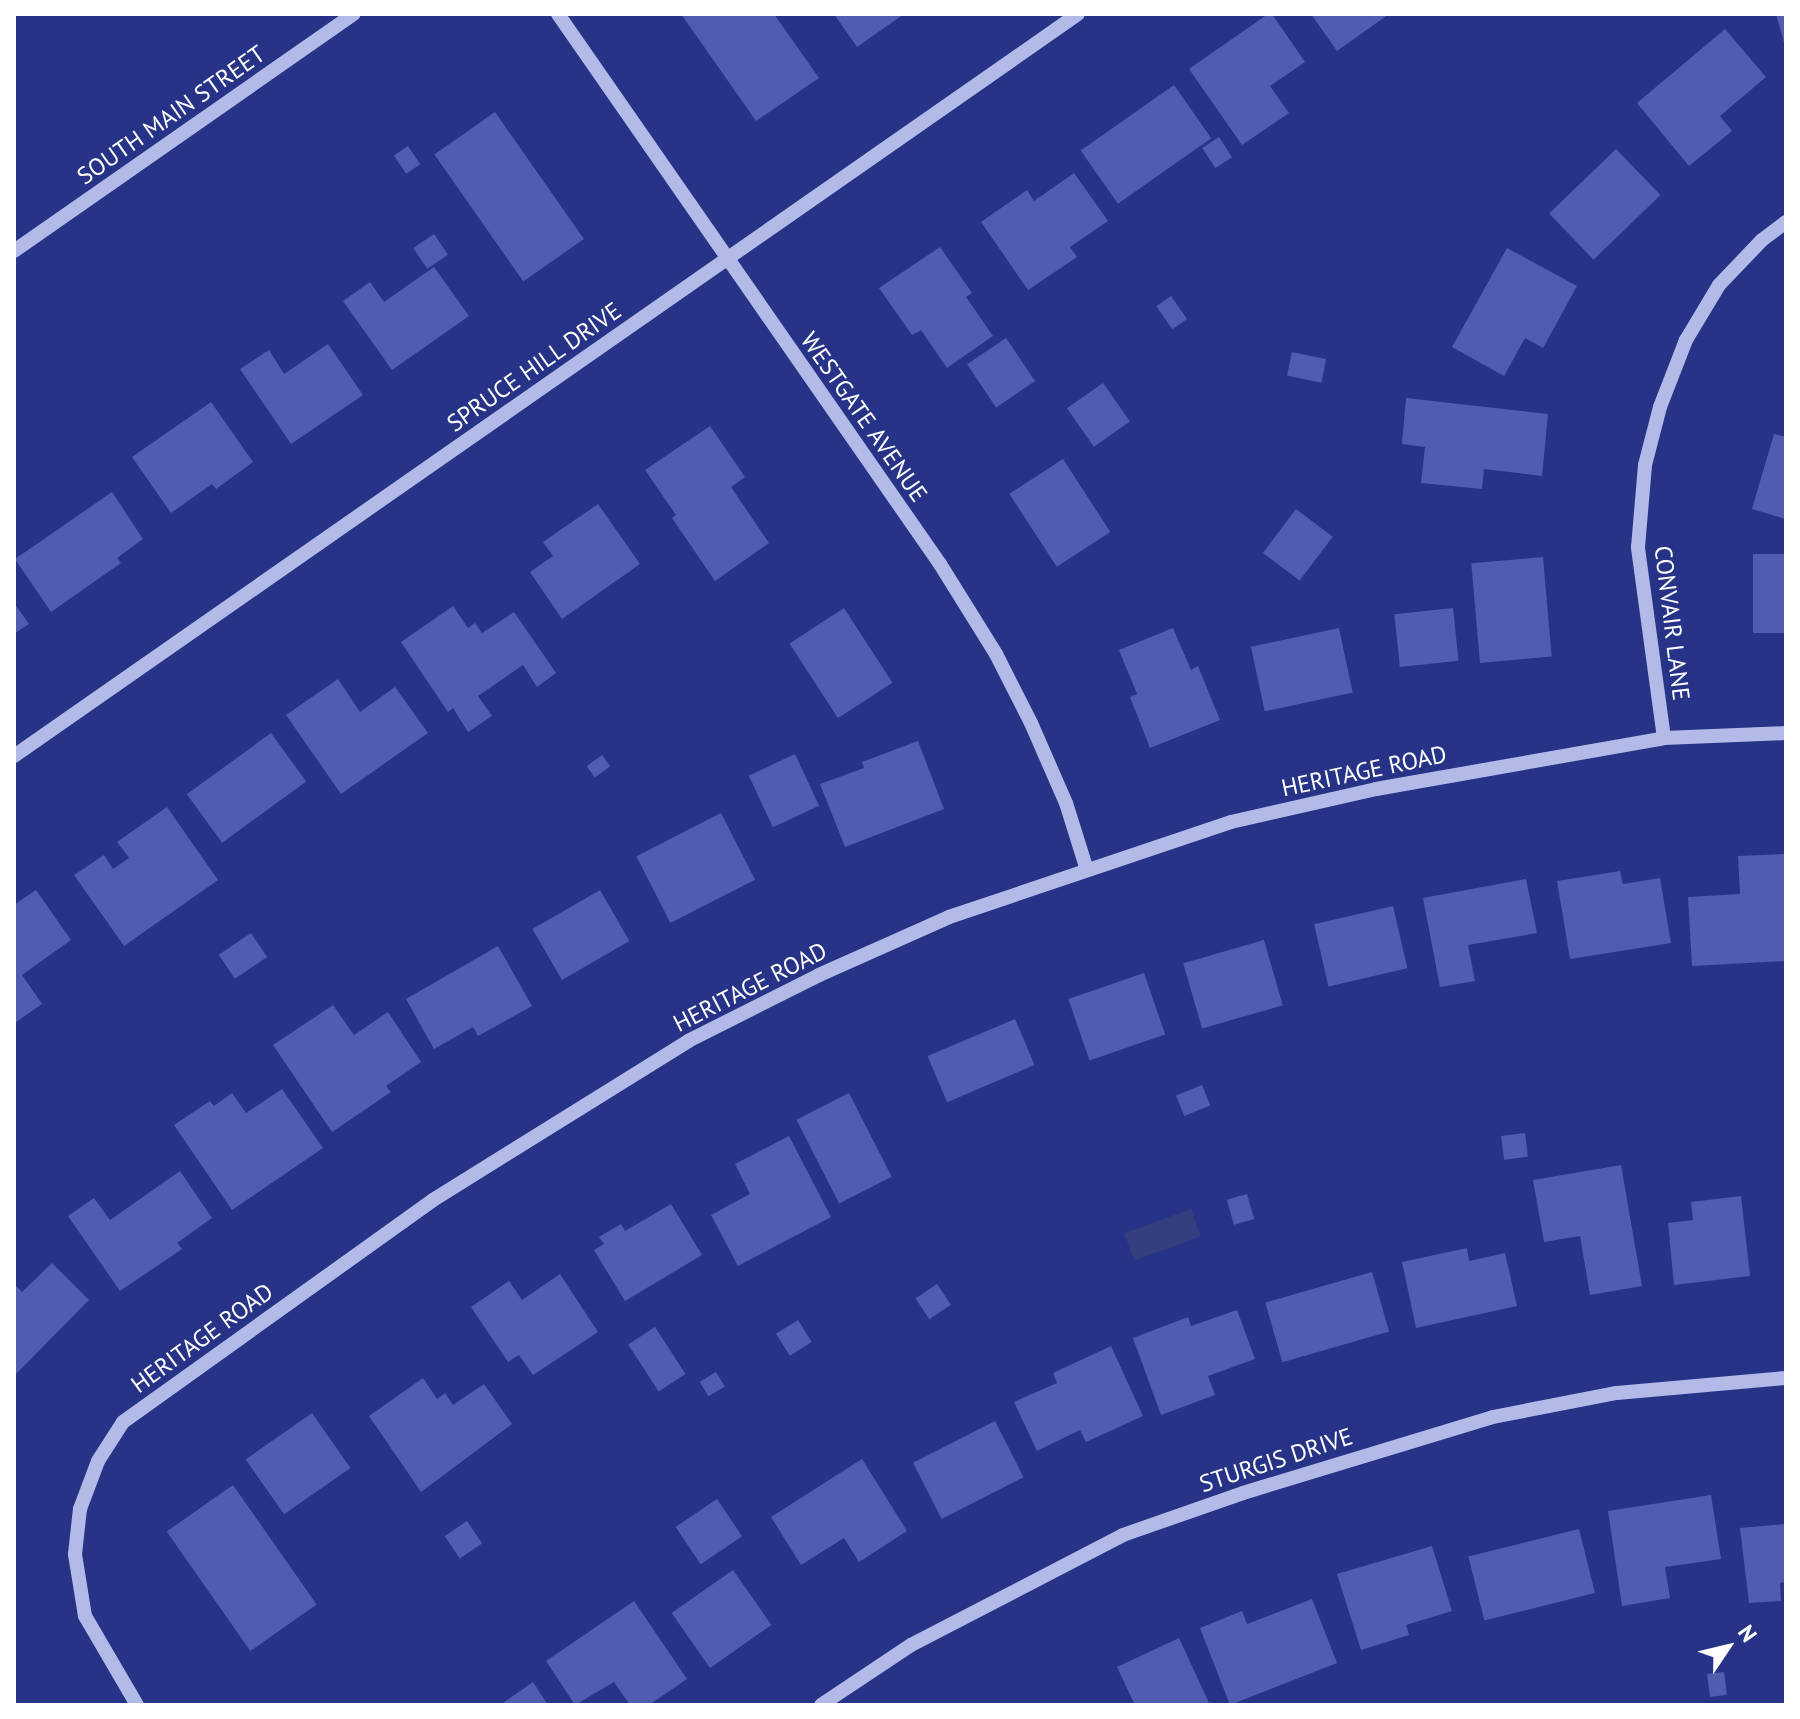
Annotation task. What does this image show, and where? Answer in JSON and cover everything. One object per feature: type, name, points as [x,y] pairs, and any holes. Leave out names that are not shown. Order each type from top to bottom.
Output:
[{"type":"street","name":"SOUTH MAIN STREET","points":[[14,251],[354,14]]},
{"type":"street","name":"WESTGATE AVENUE","points":[[558,14],[940,564],[996,654],[1066,803],[1087,870]]},
{"type":"street","name":"SPRUCE HILL DRIVE","points":[[14,756],[1078,14]]},
{"type":"street","name":"CONVAIR LANE","points":[[1664,738],[1638,547],[1645,465],[1660,407],[1686,340],[1719,285],[1762,240],[1786,222]]},
{"type":"street","name":"HERITAGE ROAD","points":[[137,1705],[85,1616],[75,1554],[80,1509],[98,1461],[123,1422],[433,1200],[688,1041],[819,975],[949,917],[1231,822],[1376,789],[1664,738],[1786,733]]},
{"type":"street","name":"STURGIS DRIVE","points":[[821,1705],[911,1645],[1123,1535],[1243,1493],[1493,1417],[1617,1393],[1786,1378]]},
{"type":"water","points":[[1191,1209],[1201,1236],[1134,1261],[1124,1233]]},
{"type":"building","points":[[681,14],[774,14],[819,78],[756,121]]},
{"type":"building","points":[[834,14],[904,14],[857,47]]},
{"type":"building","points":[[1272,14],[1305,62],[1270,86],[1289,113],[1242,145],[1189,69]]},
{"type":"building","points":[[1311,14],[1389,14],[1337,51]]},
{"type":"building","points":[[1776,14],[1786,14],[1786,46],[1785,46]]},
{"type":"building","points":[[1725,29],[1766,77],[1720,116],[1732,131],[1689,166],[1637,103]]},
{"type":"building","points":[[1174,85],[1211,138],[1118,204],[1081,150]]},
{"type":"building","points":[[495,112],[584,239],[523,281],[434,154]]},
{"type":"building","points":[[1219,137],[1232,157],[1215,168],[1202,148]]},
{"type":"building","points":[[408,146],[420,164],[406,174],[394,156]]},
{"type":"building","points":[[1616,149],[1660,195],[1594,260],[1549,214]]},
{"type":"building","points":[[1074,173],[1108,221],[1070,247],[1077,257],[1028,290],[981,222],[1027,190],[1034,201]]},
{"type":"building","points":[[434,234],[448,255],[427,269],[413,248]]},
{"type":"building","points":[[940,247],[972,293],[966,297],[993,336],[947,368],[921,330],[912,335],[879,288]]},
{"type":"building","points":[[1507,248],[1577,286],[1543,348],[1525,338],[1504,376],[1452,347]]},
{"type":"building","points":[[434,267],[469,316],[392,370],[343,301],[370,282],[384,302]]},
{"type":"building","points":[[1171,296],[1187,319],[1172,329],[1156,306]]},
{"type":"building","points":[[1006,338],[1035,381],[996,407],[967,364]]},
{"type":"building","points":[[328,344],[363,395],[291,444],[240,369],[269,350],[284,374]]},
{"type":"building","points":[[1292,352],[1326,359],[1321,383],[1287,375]]},
{"type":"building","points":[[1103,383],[1130,422],[1094,447],[1067,408]]},
{"type":"building","points":[[1406,398],[1548,414],[1542,476],[1484,469],[1482,489],[1421,483],[1425,447],[1402,444]]},
{"type":"building","points":[[211,402],[253,462],[216,489],[212,484],[171,513],[132,457]]},
{"type":"building","points":[[710,426],[745,477],[731,487],[769,543],[715,581],[672,518],[676,515],[645,470]]},
{"type":"building","points":[[1774,434],[1786,437],[1786,519],[1752,509]]},
{"type":"building","points":[[1063,459],[1110,532],[1057,567],[1009,494]]},
{"type":"building","points":[[112,492],[143,539],[117,558],[121,563],[51,612],[15,559]]},
{"type":"building","points":[[598,504],[640,564],[562,619],[530,572],[553,556],[543,542]]},
{"type":"building","points":[[1296,509],[1333,537],[1300,581],[1263,553]]},
{"type":"building","points":[[1753,554],[1786,554],[1786,633],[1753,633]]},
{"type":"building","points":[[1543,557],[1552,657],[1480,663],[1471,563]]},
{"type":"building","points":[[14,603],[29,624],[14,634]]},
{"type":"building","points":[[453,606],[468,628],[475,623],[482,633],[514,612],[556,673],[537,687],[523,665],[478,696],[492,716],[468,732],[453,708],[448,712],[401,642]]},
{"type":"building","points":[[844,608],[892,683],[838,718],[789,643]]},
{"type":"building","points":[[1453,608],[1459,661],[1400,667],[1394,614]]},
{"type":"building","points":[[1173,628],[1191,670],[1198,666],[1220,720],[1150,748],[1130,697],[1137,694],[1119,650]]},
{"type":"building","points":[[1339,628],[1353,693],[1265,711],[1251,647]]},
{"type":"building","points":[[338,679],[360,712],[395,687],[428,733],[341,794],[286,715]]},
{"type":"building","points":[[271,733],[306,782],[222,843],[187,794]]},
{"type":"building","points":[[918,741],[944,809],[845,847],[820,784],[864,768],[862,762]]},
{"type":"building","points":[[795,754],[819,806],[773,827],[749,776]]},
{"type":"building","points":[[602,755],[610,766],[595,777],[587,766]]},
{"type":"building","points":[[167,807],[218,880],[124,946],[74,875],[104,855],[113,869],[129,858],[117,842]]},
{"type":"building","points":[[721,813],[755,880],[670,923],[636,856]]},
{"type":"building","points":[[1786,854],[1786,961],[1692,966],[1688,897],[1740,894],[1738,856]]},
{"type":"building","points":[[1620,871],[1623,884],[1660,878],[1671,943],[1570,959],[1557,881]]},
{"type":"building","points":[[1526,879],[1537,933],[1468,945],[1475,981],[1440,987],[1423,898]]},
{"type":"building","points":[[36,890],[71,940],[22,975],[42,1004],[16,1022],[14,905]]},
{"type":"building","points":[[600,890],[630,941],[562,980],[532,929]]},
{"type":"building","points":[[1393,906],[1407,968],[1328,987],[1314,924]]},
{"type":"building","points":[[251,933],[267,957],[235,979],[219,955]]},
{"type":"building","points":[[1264,940],[1283,1005],[1202,1029],[1183,963]]},
{"type":"building","points":[[498,946],[532,1006],[478,1036],[473,1027],[434,1049],[406,999]]},
{"type":"building","points":[[1144,973],[1165,1034],[1090,1061],[1068,999]]},
{"type":"building","points":[[333,1005],[354,1035],[388,1012],[421,1062],[386,1086],[391,1092],[332,1132],[273,1045]]},
{"type":"building","points":[[1015,1019],[1035,1065],[947,1102],[928,1056]]},
{"type":"building","points":[[1202,1085],[1210,1105],[1184,1116],[1176,1095]]},
{"type":"building","points":[[282,1089],[323,1148],[232,1210],[174,1125],[210,1101],[214,1106],[232,1093],[246,1113]]},
{"type":"building","points":[[849,1093],[892,1177],[839,1204],[796,1120]]},
{"type":"building","points":[[1525,1133],[1528,1157],[1504,1160],[1501,1136]]},
{"type":"building","points":[[789,1136],[831,1217],[738,1266],[711,1215],[750,1194],[735,1164]]},
{"type":"building","points":[[1621,1165],[1642,1286],[1590,1295],[1580,1236],[1544,1242],[1533,1180]]},
{"type":"building","points":[[180,1171],[212,1218],[177,1243],[182,1249],[120,1291],[68,1216],[94,1198],[110,1220]]},
{"type":"building","points":[[1247,1194],[1254,1219],[1234,1225],[1227,1200]]},
{"type":"building","points":[[1741,1196],[1750,1276],[1674,1285],[1668,1223],[1693,1220],[1691,1202]]},
{"type":"building","points":[[671,1204],[702,1255],[625,1301],[594,1250],[604,1244],[599,1237],[621,1224],[625,1231]]},
{"type":"building","points":[[1467,1248],[1469,1261],[1505,1253],[1517,1306],[1416,1328],[1402,1262]]},
{"type":"building","points":[[52,1263],[89,1300],[14,1376],[14,1284],[22,1292]]},
{"type":"building","points":[[1372,1272],[1389,1332],[1282,1362],[1265,1303]]},
{"type":"building","points":[[560,1274],[598,1332],[533,1375],[519,1355],[508,1362],[471,1307],[509,1281],[522,1300]]},
{"type":"building","points":[[937,1284],[951,1305],[929,1319],[915,1299]]},
{"type":"building","points":[[1237,1310],[1255,1359],[1208,1376],[1215,1395],[1161,1415],[1133,1338],[1188,1317],[1191,1326]]},
{"type":"building","points":[[798,1320],[812,1342],[790,1356],[776,1334]]},
{"type":"building","points":[[655,1327],[685,1374],[659,1391],[628,1344]]},
{"type":"building","points":[[1111,1346],[1143,1416],[1086,1442],[1080,1430],[1037,1451],[1014,1402],[1057,1383],[1053,1373]]},
{"type":"building","points":[[716,1372],[725,1387],[708,1396],[700,1382]]},
{"type":"building","points":[[423,1378],[437,1399],[445,1393],[453,1405],[484,1384],[512,1424],[421,1492],[369,1416]]},
{"type":"building","points":[[312,1413],[350,1468],[284,1514],[246,1459]]},
{"type":"building","points":[[995,1421],[1024,1477],[942,1519],[913,1463]]},
{"type":"building","points":[[862,1459],[907,1531],[859,1562],[844,1538],[801,1565],[771,1517]]},
{"type":"building","points":[[233,1485],[317,1605],[250,1651],[167,1531]]},
{"type":"building","points":[[1711,1495],[1721,1559],[1665,1567],[1670,1598],[1622,1606],[1608,1511]]},
{"type":"building","points":[[717,1499],[742,1536],[701,1564],[676,1527]]},
{"type":"building","points":[[467,1521],[482,1543],[460,1558],[445,1536]]},
{"type":"building","points":[[1786,1524],[1786,1582],[1780,1583],[1781,1601],[1749,1603],[1740,1528]]},
{"type":"building","points":[[1579,1529],[1595,1593],[1484,1621],[1468,1557]]},
{"type":"building","points":[[1432,1546],[1452,1611],[1406,1625],[1409,1635],[1361,1650],[1337,1574]]},
{"type":"building","points":[[733,1570],[771,1625],[710,1668],[672,1613]]},
{"type":"building","points":[[1312,1599],[1337,1663],[1230,1705],[1200,1628],[1242,1611],[1247,1624]]},
{"type":"building","points":[[634,1601],[687,1679],[649,1705],[630,1705],[614,1682],[575,1705],[546,1661]]},
{"type":"building","points":[[1179,1638],[1210,1705],[1130,1705],[1134,1703],[1117,1667]]},
{"type":"building","points":[[1724,1672],[1727,1695],[1710,1697],[1707,1674]]},
{"type":"building","points":[[533,1682],[548,1705],[500,1705]]}]
